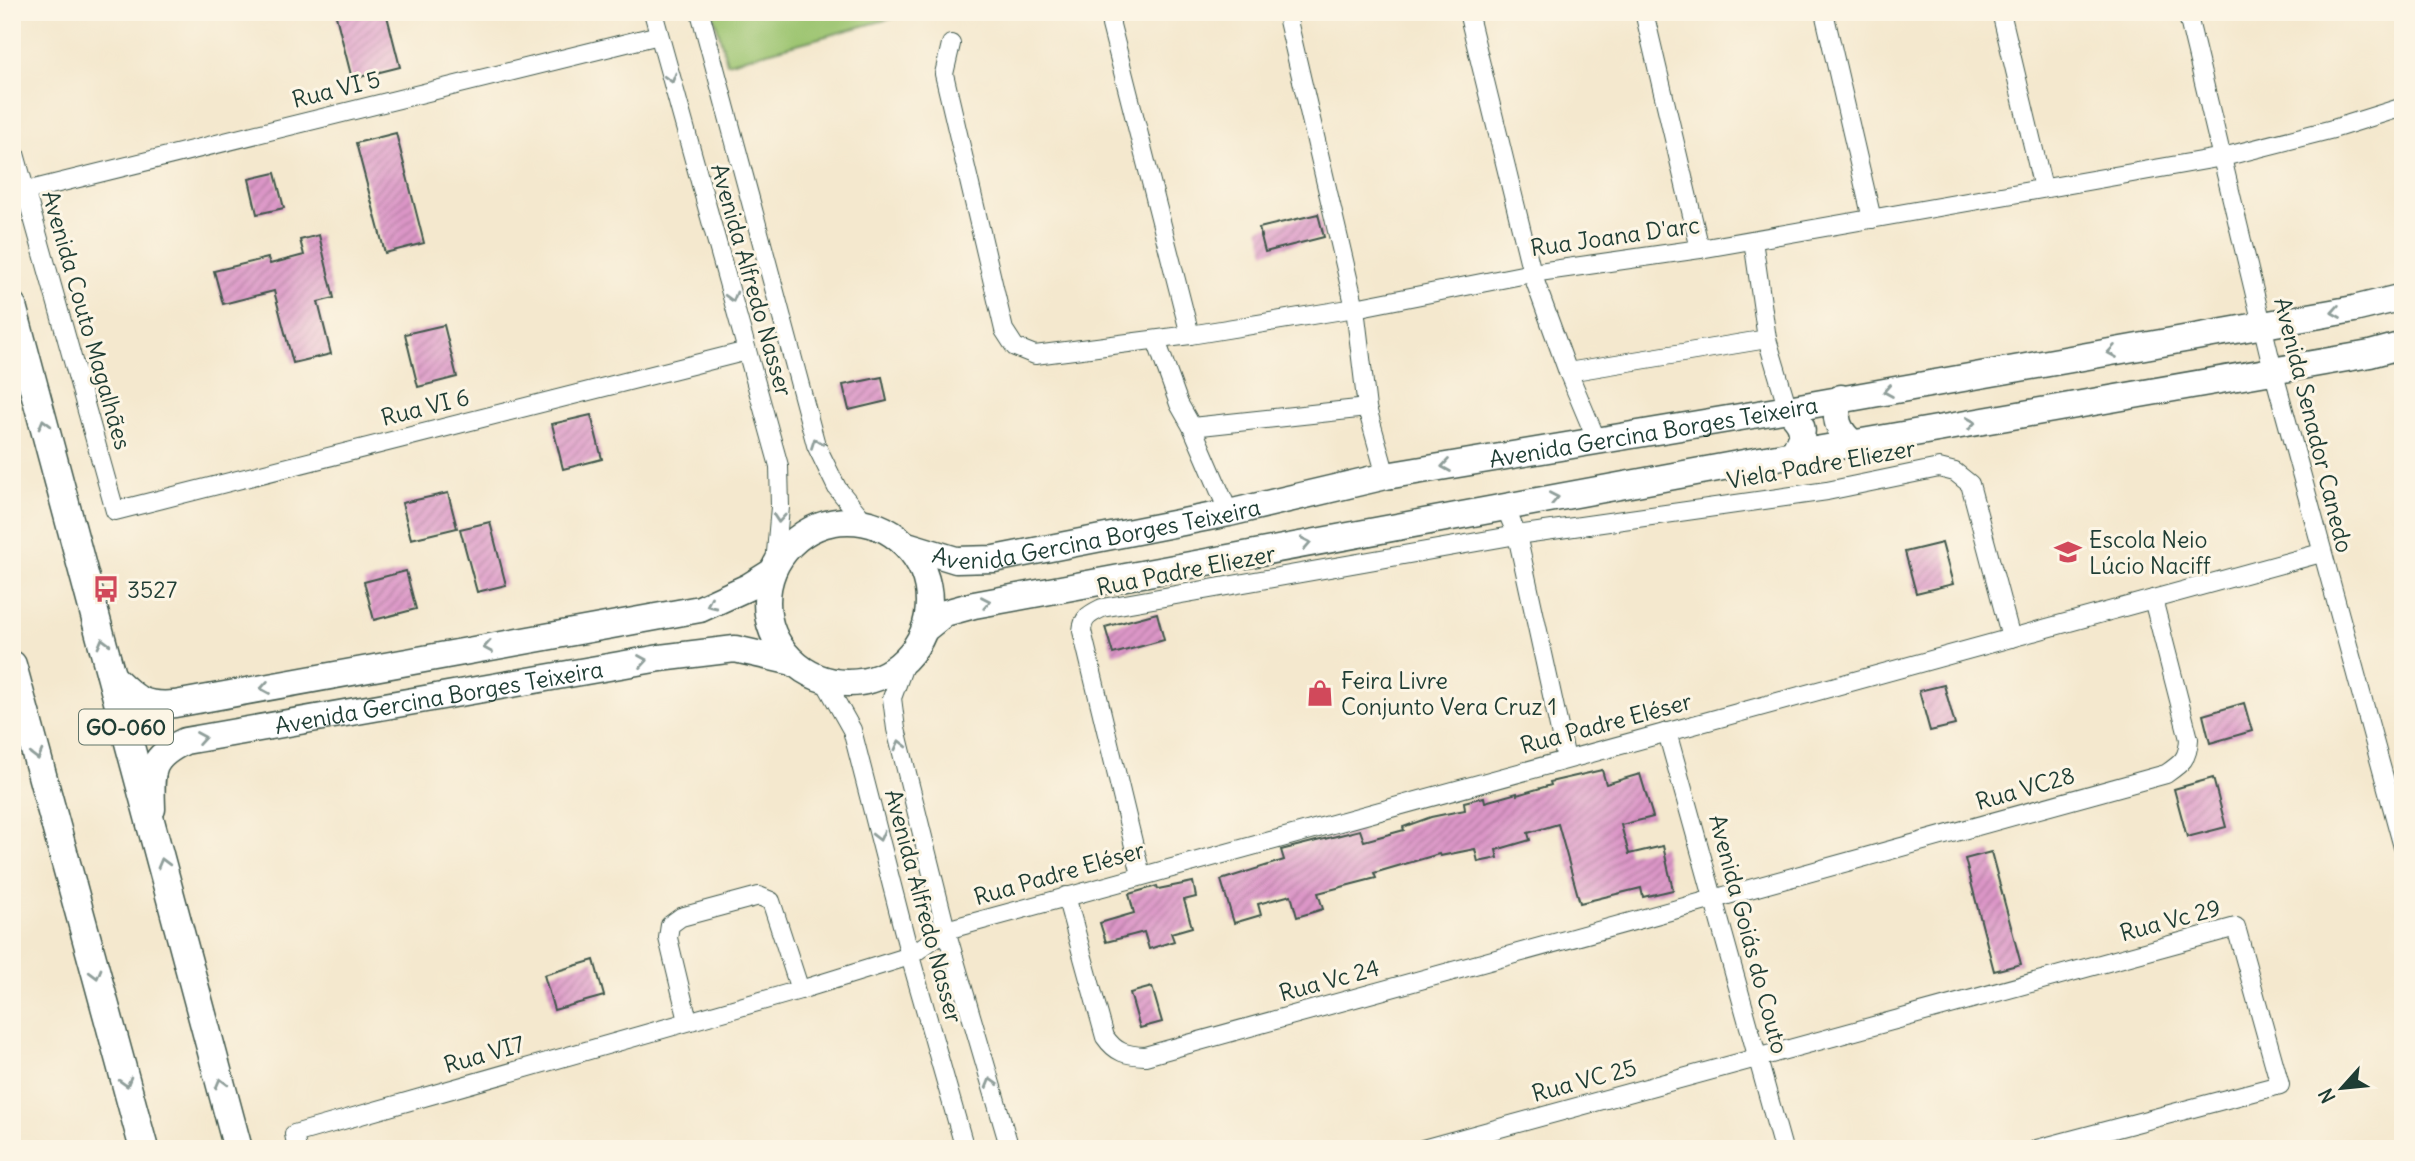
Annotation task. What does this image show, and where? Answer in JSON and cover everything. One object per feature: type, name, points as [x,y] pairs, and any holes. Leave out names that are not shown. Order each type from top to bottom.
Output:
[{"type":"main road","name":"Avenida Gercina Borges Teixeira","points":[[907,545],[956,560],[994,559],[1229,513],[1386,476],[1787,409],[2354,309],[2403,297]]},
{"type":"main road","name":"GO-060","points":[[12,306],[238,1149]]},
{"type":"main road","name":"Avenida Gercina Borges Teixeira","points":[[925,629],[945,613],[974,605],[1793,454],[2370,354],[2403,345]]},
{"type":"main road","points":[[1841,398],[1836,409],[1837,422],[1845,436],[1854,444]]},
{"type":"main road","points":[[1787,409],[1798,419],[1802,428],[1802,438],[1793,454]]},
{"type":"main road","points":[[838,520],[864,521],[888,530],[907,545],[920,564],[928,585],[929,607],[925,629],[917,646],[905,660],[888,673],[868,681],[846,684],[824,680],[793,662],[777,643],[768,620],[766,596],[774,568],[791,542],[813,527],[838,520]]},
{"type":"main road","name":"Avenida Gercina Borges Teixeira","points":[[111,675],[135,698],[154,706],[175,704],[700,609],[748,587],[774,568]]},
{"type":"main road","name":"Avenida Gercina Borges Teixeira","points":[[152,825],[151,777],[155,766],[159,756],[185,740],[660,658],[735,649],[793,662]]},
{"type":"main road","points":[[12,665],[145,1149]]},
{"type":"street","name":"Avenida Alfredo Nasser","points":[[653,12],[779,466],[780,507],[774,568]]},
{"type":"street","name":"Avenida Alfredo Nasser","points":[[700,12],[816,446],[837,488],[864,521]]},
{"type":"street","points":[[1111,12],[1111,25],[1190,335]]},
{"type":"street","points":[[1286,12],[1355,308],[1367,408],[1386,476]]},
{"type":"street","points":[[1468,12],[1532,273],[1568,372],[1597,441]]},
{"type":"street","points":[[1644,12],[1700,249]]},
{"type":"street","points":[[1824,12],[1872,219]]},
{"type":"street","points":[[2001,12],[2043,188]]},
{"type":"street","name":"Avenida Senador Canedo","points":[[2187,12],[2273,370],[2403,847]]},
{"type":"street","name":"Rua VI 5","points":[[26,191],[659,35]]},
{"type":"street","name":"Rua Joana D'arc","points":[[951,44],[944,74],[1004,330],[1015,347],[1035,355],[1156,340],[1355,308],[1532,273],[1700,249],[2223,156],[2333,129],[2403,107]]},
{"type":"street","name":"Avenida Couto Magalhães","points":[[12,143],[115,511]]},
{"type":"street","points":[[1753,240],[1768,339],[1787,409]]},
{"type":"street","points":[[1568,372],[1768,339]]},
{"type":"street","points":[[1156,340],[1179,404],[1192,427],[1229,513]]},
{"type":"street","name":"Rua VI 6","points":[[115,511],[747,351]]},
{"type":"street","points":[[1192,427],[1367,408]]},
{"type":"street","name":"Viela Padre Eliezer","points":[[1517,535],[1827,491],[1939,468],[1955,471],[1970,484],[2011,638]]},
{"type":"street","points":[[1504,507],[1517,535],[1566,759]]},
{"type":"street","name":"Rua Padre Eliezer","points":[[1141,875],[1082,631],[1083,621],[1090,613],[1102,608],[1517,535]]},
{"type":"street","name":"Rua Padre Eléser","points":[[910,956],[946,930],[2321,553]]},
{"type":"street","name":"Rua VC28","points":[[1714,900],[2166,774],[2180,764],[2188,753],[2189,739],[2153,599]]},
{"type":"street","name":"Avenida Alfredo Nasser","points":[[905,660],[892,698],[896,729],[946,930],[1010,1149]]},
{"type":"street","name":"Avenida Alfredo Nasser","points":[[824,680],[852,730],[910,956],[965,1149]]},
{"type":"street","name":"Avenida Goiás do Couto","points":[[1667,732],[1783,1149]]},
{"type":"street","points":[[688,1021],[668,938],[670,925],[681,917],[759,896],[771,901],[800,990]]},
{"type":"street","name":"Rua Vc 24","points":[[1066,896],[1105,1037],[1114,1049],[1127,1055],[1145,1056],[1714,900]]},
{"type":"street","name":"Rua Vc 29","points":[[1758,1058],[2236,927],[2280,1085],[2037,1149]]},
{"type":"street","name":"Rua VI7","points":[[295,1142],[910,956]]},
{"type":"street","name":"Rua VC 25","points":[[1423,1149],[1758,1058]]},
{"type":"green space","points":[[713,12],[915,12],[727,63]]},
{"type":"building","points":[[335,12],[386,12],[400,67],[352,79]]},
{"type":"building","points":[[396,133],[424,243],[385,253],[356,143]]},
{"type":"building","points":[[275,173],[284,208],[257,214],[249,179]]},
{"type":"building","points":[[1318,214],[1324,237],[1265,252],[1259,228]]},
{"type":"building","points":[[319,235],[334,298],[318,302],[331,354],[293,363],[274,291],[223,304],[214,271],[268,258],[270,264],[304,255],[300,240]]},
{"type":"building","points":[[444,325],[457,377],[418,387],[405,334]]},
{"type":"building","points":[[882,377],[887,401],[849,410],[843,385]]},
{"type":"building","points":[[591,415],[602,459],[563,469],[552,424]]},
{"type":"building","points":[[448,493],[457,528],[411,539],[402,503]]},
{"type":"building","points":[[490,522],[506,585],[477,592],[460,529]]},
{"type":"building","points":[[1942,543],[1953,584],[1916,593],[1905,552]]},
{"type":"building","points":[[406,571],[416,609],[374,620],[364,582]]},
{"type":"building","points":[[1157,613],[1164,640],[1113,654],[1105,627]]},
{"type":"building","points":[[1944,685],[1955,725],[1930,731],[1919,691]]},
{"type":"building","points":[[2244,703],[2252,731],[2210,743],[2203,715]]},
{"type":"building","points":[[1602,770],[1606,784],[1640,774],[1653,817],[1621,825],[1629,854],[1663,846],[1673,890],[1643,897],[1641,888],[1580,903],[1558,824],[1528,833],[1530,840],[1496,850],[1498,858],[1478,862],[1475,849],[1440,856],[1439,854],[1374,873],[1376,878],[1318,893],[1323,909],[1297,917],[1291,895],[1258,904],[1261,915],[1234,923],[1221,880],[1284,860],[1281,850],[1360,830],[1364,841],[1404,830],[1403,827],[1431,817],[1465,810],[1464,802],[1484,797],[1485,802],[1517,795],[1551,785],[1550,782]]},
{"type":"building","points":[[2213,778],[2226,827],[2187,837],[2174,789]]},
{"type":"building","points":[[1991,852],[2021,964],[1994,971],[1965,859]]},
{"type":"building","points":[[1193,882],[1196,897],[1184,900],[1192,927],[1171,933],[1174,941],[1149,949],[1144,932],[1106,942],[1100,923],[1134,913],[1129,894],[1157,886],[1158,889]]},
{"type":"building","points":[[594,960],[604,996],[554,1010],[544,975]]},
{"type":"building","points":[[1152,987],[1162,1022],[1140,1028],[1130,993]]},
{"type":"place","name":"Escola Neio Lúcio Naciff","points":[[2068,552]]},
{"type":"place","name":"3527","points":[[106,589]]},
{"type":"place","name":"Feira Livre Conjunto Vera Cruz 1","points":[[1320,693]]}]
